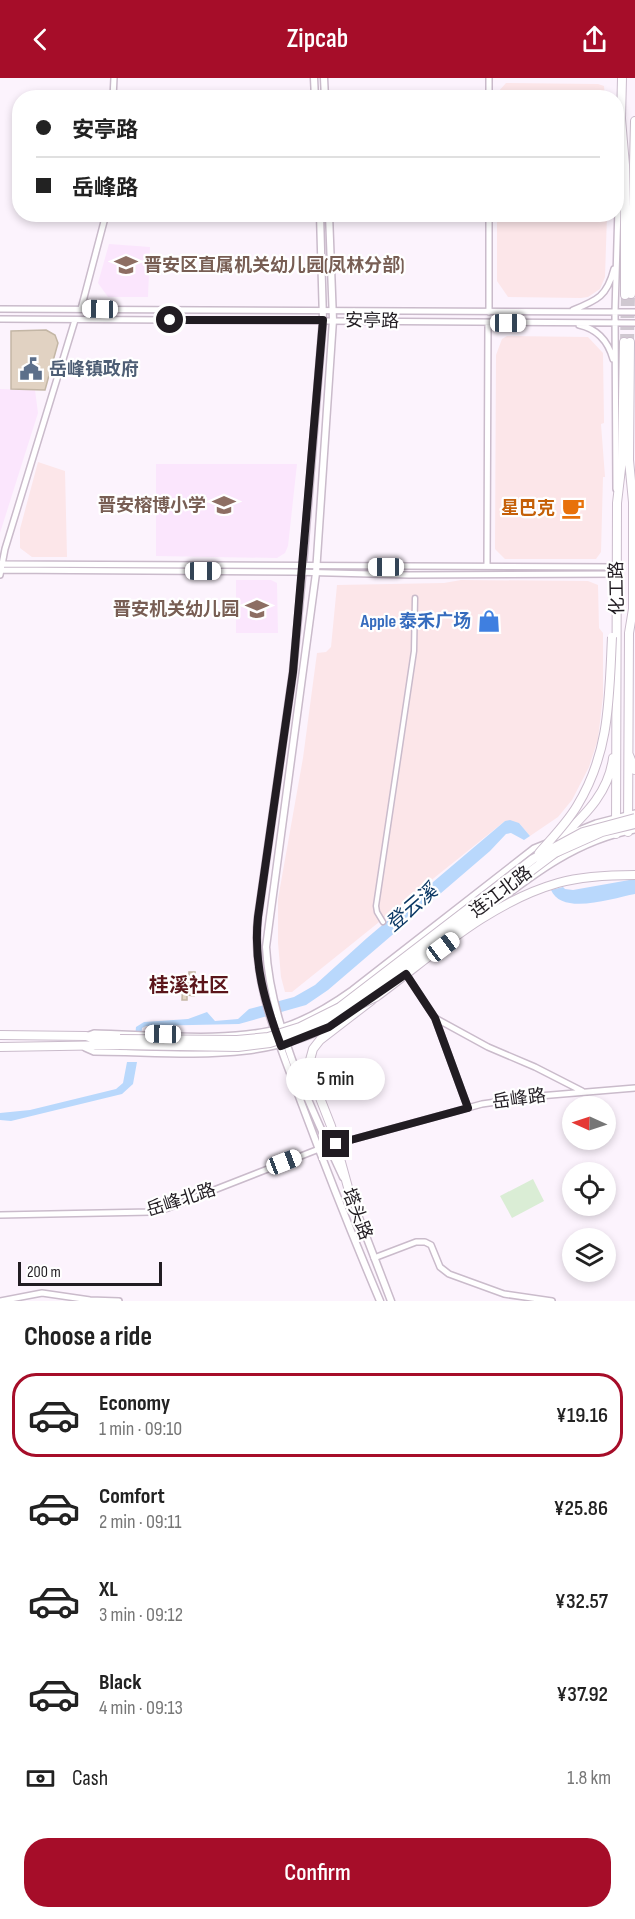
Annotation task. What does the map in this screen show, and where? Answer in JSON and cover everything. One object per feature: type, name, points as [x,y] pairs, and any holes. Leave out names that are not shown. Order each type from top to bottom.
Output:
[{"type":"highway","points":[[624,147],[628,294],[635,121]]},
{"type":"highway","name":"化工路","points":[[616,834],[617,503],[622,460],[627,342],[634,574],[633,609],[629,633],[628,749],[631,831]]},
{"type":"highway","points":[[533,859],[576,808],[592,779],[603,749],[608,720],[615,607]]},
{"type":"highway","points":[[633,609],[635,623]]},
{"type":"highway","points":[[564,835],[593,805],[607,782],[612,764],[617,715]]},
{"type":"highway","points":[[628,749],[635,770]]},
{"type":"highway","name":"连江北路","points":[[0,1047],[86,1048],[119,1042],[237,1040],[268,1037],[300,1028],[340,1007],[533,859],[583,832],[632,815]]},
{"type":"highway","name":"连江北路","points":[[0,1035],[86,1036],[119,1042],[254,1046],[302,1033],[342,1012],[546,859],[585,838],[635,824]]},
{"type":"highway","points":[[349,1191],[332,1126],[311,1075],[309,1063],[311,1053],[320,1040],[491,912],[516,899],[570,880],[635,874]]},
{"type":"highway","points":[[342,1012],[376,997]]},
{"type":"main road","points":[[81,309],[104,222]]},
{"type":"main road","points":[[284,1045],[275,1029],[259,974],[256,932],[291,683],[303,569],[323,320],[320,222]]},
{"type":"main road","name":"塔头路","points":[[329,222],[333,320],[317,570],[266,941],[269,973],[284,1045],[319,1149],[380,1301]]},
{"type":"main road","points":[[489,222],[489,312]]},
{"type":"main road","points":[[617,222],[615,312],[617,503]]},
{"type":"main road","points":[[569,312],[594,301],[605,292],[616,258]]},
{"type":"main road","name":"安亭路","points":[[0,308],[635,312]]},
{"type":"main road","name":"安亭路","points":[[0,319],[635,323]]},
{"type":"main road","points":[[0,575],[0,567],[75,320]]},
{"type":"main road","points":[[487,566],[488,323]]},
{"type":"main road","points":[[569,323],[585,326],[599,334],[606,341],[615,366]]},
{"type":"main road","points":[[633,502],[635,483]]},
{"type":"main road","points":[[317,570],[487,566],[616,570]]},
{"type":"main road","points":[[0,567],[616,570]]},
{"type":"main road","points":[[86,1036],[94,1033],[238,1035],[282,1027],[315,1013],[339,999],[534,848],[616,817],[632,815]]},
{"type":"main road","points":[[86,1048],[94,1052],[224,1052],[284,1045],[329,1027],[406,974],[537,872],[578,848],[631,831]]},
{"type":"main road","points":[[406,974],[435,1018],[468,1108]]},
{"type":"main road","points":[[435,1018],[488,1047],[535,1067],[583,1092]]},
{"type":"main road","name":"塔头路","points":[[284,1045],[349,1191],[391,1301]]},
{"type":"main road","name":"岳峰路","points":[[336,1144],[468,1108],[539,1096],[635,1088]]},
{"type":"main road","name":"岳峰北路","points":[[0,1215],[151,1212],[168,1208],[319,1149]]},
{"type":"main road","points":[[374,1258],[416,1242],[425,1242],[431,1245],[440,1267],[449,1274],[510,1298],[552,1301]]},
{"type":"main road","points":[[0,1301],[42,1293],[90,1300],[119,1301]]},
{"type":"street","points":[[383,922],[376,912],[376,906],[414,651],[416,598]]},
{"type":"shaded area","points":[[506,83],[598,84],[604,86],[604,90],[500,90]]},
{"type":"shaded area","points":[[497,222],[607,222],[605,277],[600,289],[588,297],[508,297],[497,281]]},
{"type":"shaded area","name":"晋安区直属机关幼儿园(凤林分部)","points":[[109,244],[150,247],[148,297],[108,297],[98,283]]},
{"type":"shaded area","points":[[507,336],[588,337],[603,353],[604,423],[601,424],[605,477],[603,477],[601,552],[596,559],[505,559],[495,549],[496,355],[502,339]]},
{"type":"shaded area","points":[[0,389],[35,390],[38,413],[0,533]]},
{"type":"shaded area","points":[[38,462],[65,471],[67,557],[32,557],[20,548],[20,529]]},
{"type":"shaded area","name":"晋安榕博小学","points":[[156,464],[297,464],[288,546],[285,553],[277,558],[156,556]]},
{"type":"shaded area","name":"晋安机关幼儿园","points":[[236,580],[271,580],[277,583],[278,633],[236,633]]},
{"type":"shaded area","points":[[461,580],[588,581],[598,585],[599,628],[603,633],[603,696],[598,739],[589,767],[572,800],[558,817],[530,836],[519,823],[505,821],[292,992],[285,992],[281,977],[278,943],[278,899],[303,758],[317,653],[326,652],[331,647],[337,585],[444,583]]},
{"type":"green space","points":[[533,1179],[544,1201],[512,1218],[500,1196]]},
{"type":"water","name":"登云溪","points":[[505,821],[519,823],[530,836],[524,840],[511,833],[506,834],[490,851],[328,990],[306,1005],[239,1024],[146,1026],[142,1028],[141,1037],[135,1037],[136,1027],[144,1022],[188,1019],[207,1012],[215,1021],[238,1019],[249,1009],[294,997],[315,985]]},
{"type":"water","points":[[635,879],[635,894],[589,903],[566,902],[557,898],[551,890],[563,887],[573,890]]},
{"type":"water","points":[[127,1062],[137,1062],[133,1084],[122,1094],[11,1121],[0,1120],[0,1113],[30,1110],[116,1089],[123,1083]]},
{"type":"building","name":"岳峰镇政府","points":[[46,330],[55,335],[58,343],[45,390],[11,389],[11,331]]},
{"type":"building","points":[[189,972],[195,972],[194,996],[187,995],[187,1000],[182,1000],[183,976],[189,976]]},
{"type":"tunnel","points":[[630,342],[631,294]]},
{"type":"tunnel","points":[[624,342],[625,295]]},
{"type":"place","name":"晋安区直属机关幼儿园(凤林分部)","points":[[126,265]]},
{"type":"place","name":"岳峰镇政府","points":[[31,369]]},
{"type":"place","name":"晋安榕博小学","points":[[224,505]]},
{"type":"place","name":"星巴克","points":[[573,508]]},
{"type":"place","name":"晋安机关幼儿园","points":[[257,609]]},
{"type":"place","name":"Apple 泰禾广场","points":[[489,621]]},
{"type":"district","name":"桂溪社区","points":[[189,986]]},
{"type":"route","points":[[170,320],[323,320],[293,672],[258,917],[256,939],[259,974],[267,1009],[281,1046],[329,1027],[406,974],[435,1018],[468,1108],[336,1144]]}]
